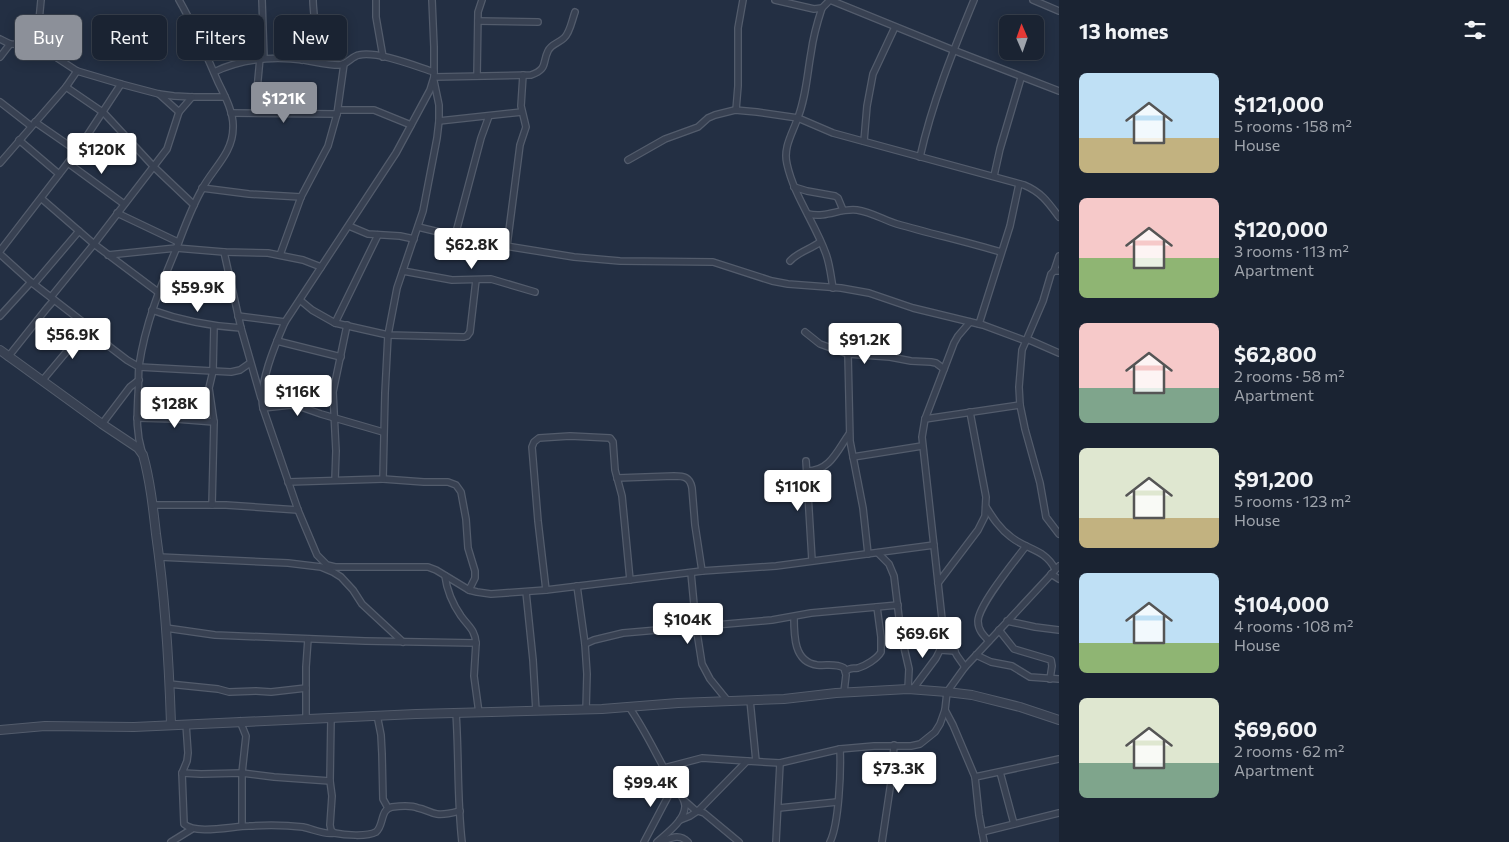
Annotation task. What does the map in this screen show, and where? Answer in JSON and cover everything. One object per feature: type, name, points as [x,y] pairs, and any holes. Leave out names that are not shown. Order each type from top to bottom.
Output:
[{"type":"street","points":[[40,15],[41,0]]},
{"type":"street","points":[[171,724],[160,557],[143,454],[138,439],[139,366],[152,310],[165,272],[202,188],[228,150],[234,127],[225,97],[199,38],[179,0]]},
{"type":"street","points":[[262,0],[262,15]]},
{"type":"street","points":[[313,0],[314,15]]},
{"type":"street","points":[[376,0],[376,17],[382,57]]},
{"type":"street","points":[[383,479],[388,335],[397,288],[422,211],[439,121],[439,105],[434,76],[432,0]]},
{"type":"street","points":[[477,76],[478,12],[482,0]]},
{"type":"street","points":[[736,110],[738,28],[743,0]]},
{"type":"street","points":[[775,0],[809,9],[822,8]]},
{"type":"street","points":[[833,288],[827,255],[794,187],[786,162],[786,150],[806,89],[814,33],[822,8],[830,0],[1059,92]]},
{"type":"street","points":[[920,157],[926,132],[953,50],[974,0]]},
{"type":"street","points":[[1033,0],[1059,11]]},
{"type":"street","points":[[302,60],[339,65],[360,54],[370,54],[434,76],[531,75],[541,70],[550,48],[567,35],[575,12]]},
{"type":"street","points":[[478,21],[538,22]]},
{"type":"street","points":[[864,141],[867,106],[873,74],[895,27]]},
{"type":"street","points":[[0,39],[15,44]]},
{"type":"street","points":[[0,56],[10,44]]},
{"type":"street","points":[[60,60],[77,71],[160,94],[192,97],[225,97]]},
{"type":"street","points":[[214,72],[228,65],[252,60]]},
{"type":"street","points":[[255,112],[262,60]]},
{"type":"street","points":[[280,255],[301,197],[328,146],[338,112],[344,64]]},
{"type":"street","points":[[0,163],[66,87],[77,71]]},
{"type":"street","points":[[507,246],[520,145],[526,127],[522,112],[523,75]]},
{"type":"street","points":[[261,399],[265,377],[285,322],[396,153],[430,90],[434,76]]},
{"type":"street","points":[[994,176],[1021,78]]},
{"type":"street","points":[[121,84],[104,113],[77,151],[0,252],[32,283],[88,326],[127,360],[139,366],[158,369],[223,372],[234,371],[250,363]]},
{"type":"street","points":[[66,87],[104,113],[154,168],[194,205]]},
{"type":"street","points":[[160,94],[179,112]]},
{"type":"street","points":[[8,357],[47,308],[117,213],[154,168],[167,149],[179,112],[192,97]]},
{"type":"street","points":[[0,102],[77,151]]},
{"type":"street","points":[[231,113],[299,114],[374,110],[411,125]]},
{"type":"street","points":[[628,160],[665,139],[698,127],[708,118],[724,112],[736,110],[757,112],[798,118],[833,132],[1019,184],[1042,195],[1059,217]]},
{"type":"street","points":[[439,121],[522,112]]},
{"type":"street","points":[[455,236],[481,138],[489,116]]},
{"type":"street","points":[[19,140],[59,174]]},
{"type":"street","points":[[68,163],[124,204]]},
{"type":"street","points":[[979,324],[1010,226],[1019,184]]},
{"type":"street","points":[[794,187],[824,195],[836,196],[843,210]]},
{"type":"street","points":[[202,188],[249,194],[301,197]]},
{"type":"street","points":[[42,198],[94,244],[158,292]]},
{"type":"street","points":[[808,214],[825,215],[843,210],[859,211],[1001,252]]},
{"type":"street","points":[[117,213],[177,245]]},
{"type":"street","points":[[349,226],[368,234],[414,239]]},
{"type":"street","points":[[418,227],[455,236],[574,257],[620,261],[713,262],[772,281],[808,287],[855,290],[913,308],[979,324],[1059,353]]},
{"type":"street","points":[[0,316],[79,231]]},
{"type":"street","points":[[335,323],[378,235]]},
{"type":"street","points":[[790,261],[820,242]]},
{"type":"street","points":[[108,254],[177,245],[224,252],[280,255],[303,260],[321,268]]},
{"type":"street","points":[[224,252],[238,316],[263,408],[298,510],[317,555],[327,565],[335,567],[428,567],[469,590],[491,594],[546,590],[702,571],[776,566],[934,545]]},
{"type":"street","points":[[1059,256],[1056,271],[1051,274],[1043,301],[1022,350],[1020,366],[1020,405],[1040,483],[1046,517],[1059,534]]},
{"type":"street","points":[[403,271],[452,280],[491,279],[535,292]]},
{"type":"street","points":[[300,300],[312,310],[335,323],[388,335],[464,338],[470,332],[476,280]]},
{"type":"street","points":[[152,310],[191,322],[241,328]]},
{"type":"street","points":[[238,316],[285,322]]},
{"type":"street","points":[[965,667],[947,636],[942,619],[922,432],[925,419],[958,336],[970,322]]},
{"type":"street","points":[[335,480],[336,451],[333,392],[347,325]]},
{"type":"street","points":[[42,381],[88,326]]},
{"type":"street","points":[[212,505],[214,422],[209,388],[213,371],[214,326]]},
{"type":"street","points":[[805,332],[820,344],[848,354],[931,362],[944,369]]},
{"type":"street","points":[[277,341],[341,357]]},
{"type":"street","points":[[0,350],[138,448],[143,454]]},
{"type":"street","points":[[848,354],[849,434],[863,508],[868,554]]},
{"type":"street","points":[[102,424],[130,387],[139,380]]},
{"type":"street","points":[[925,419],[1020,405]]},
{"type":"street","points":[[263,408],[302,407],[384,432]]},
{"type":"street","points":[[938,583],[978,530],[986,507],[984,480],[970,412]]},
{"type":"street","points":[[137,418],[214,422]]},
{"type":"street","points":[[807,471],[817,471],[826,466],[849,434]]},
{"type":"street","points":[[546,590],[532,447],[539,438],[586,436],[610,438],[614,446],[617,478],[622,496],[630,580]]},
{"type":"street","points":[[853,457],[922,446]]},
{"type":"street","points":[[806,461],[812,560]]},
{"type":"street","points":[[617,478],[683,476],[688,479],[692,488],[702,571]]},
{"type":"street","points":[[288,482],[383,479],[448,482],[456,485],[461,492],[466,519],[468,548],[475,578],[469,590]]},
{"type":"street","points":[[152,505],[212,505],[298,510]]},
{"type":"street","points":[[986,507],[999,525],[1011,537],[1047,558],[1059,579]]},
{"type":"street","points":[[989,641],[979,629],[978,620],[980,613],[993,591],[1026,546]]},
{"type":"street","points":[[878,553],[892,569],[911,689]]},
{"type":"street","points":[[160,557],[288,563],[321,568],[333,572],[353,590],[362,604],[403,642]]},
{"type":"street","points":[[664,768],[702,758],[780,763],[840,750],[920,744],[935,732],[940,724],[945,710],[947,692],[965,667],[1055,570]]},
{"type":"street","points":[[691,573],[702,664],[705,672],[728,700]]},
{"type":"street","points":[[445,576],[448,594],[474,632],[476,643],[474,676],[479,713]]},
{"type":"street","points":[[577,586],[585,644],[587,674],[586,710]]},
{"type":"street","points":[[526,592],[536,711]]},
{"type":"street","points":[[585,644],[594,640],[622,634],[898,605]]},
{"type":"street","points":[[846,671],[849,668],[860,667],[874,660],[881,652],[877,607]]},
{"type":"street","points":[[794,617],[794,630],[798,651],[804,661],[818,665],[837,665],[846,671]]},
{"type":"street","points":[[1007,621],[1059,630]]},
{"type":"street","points":[[166,628],[215,635],[476,643]]},
{"type":"street","points":[[999,630],[1014,649],[1051,660],[1050,679]]},
{"type":"street","points":[[911,689],[934,662],[947,636]]},
{"type":"street","points":[[306,719],[308,639]]},
{"type":"street","points":[[940,650],[955,651]]},
{"type":"street","points":[[976,655],[991,662],[1016,667],[1030,676],[1059,679]]},
{"type":"street","points":[[844,692],[846,671]]},
{"type":"street","points":[[169,684],[218,689],[229,692],[271,692],[306,688]]},
{"type":"street","points":[[0,730],[45,726],[134,726],[376,715],[586,710],[728,700],[784,699],[844,692],[911,689],[947,692],[989,699],[1059,720]]},
{"type":"street","points":[[750,700],[756,761]]},
{"type":"street","points":[[629,707],[674,785],[686,802],[711,818],[738,842]]},
{"type":"street","points":[[945,710],[975,777],[984,842]]},
{"type":"street","points":[[456,713],[462,842]]},
{"type":"street","points":[[376,715],[382,754],[382,799],[388,808]]},
{"type":"street","points":[[330,718],[330,781],[332,796],[330,825],[334,833]]},
{"type":"street","points":[[240,721],[246,736],[242,773],[242,826]]},
{"type":"street","points":[[180,837],[184,824],[182,773],[188,753],[186,724]]},
{"type":"street","points":[[882,842],[892,775],[894,745]]},
{"type":"street","points":[[830,842],[834,829],[837,802],[840,750]]},
{"type":"street","points":[[975,777],[1059,759]]},
{"type":"street","points":[[680,820],[699,810],[747,761]]},
{"type":"street","points":[[776,842],[780,763]]},
{"type":"street","points":[[1000,772],[1014,824]]},
{"type":"street","points":[[182,773],[242,773],[274,778],[330,781]]},
{"type":"street","points":[[644,842],[674,785]]},
{"type":"street","points":[[659,842],[680,820],[686,802]]},
{"type":"street","points":[[779,808],[837,802]]},
{"type":"street","points":[[388,808],[413,806],[437,814],[460,811]]},
{"type":"street","points":[[170,842],[192,829],[272,825],[312,828],[330,834],[334,833],[360,839],[376,832],[388,808]]},
{"type":"street","points":[[982,832],[1059,813]]},
{"type":"street","points":[[184,824],[192,829]]},
{"type":"street","points":[[659,842],[678,836],[688,842]]}]
